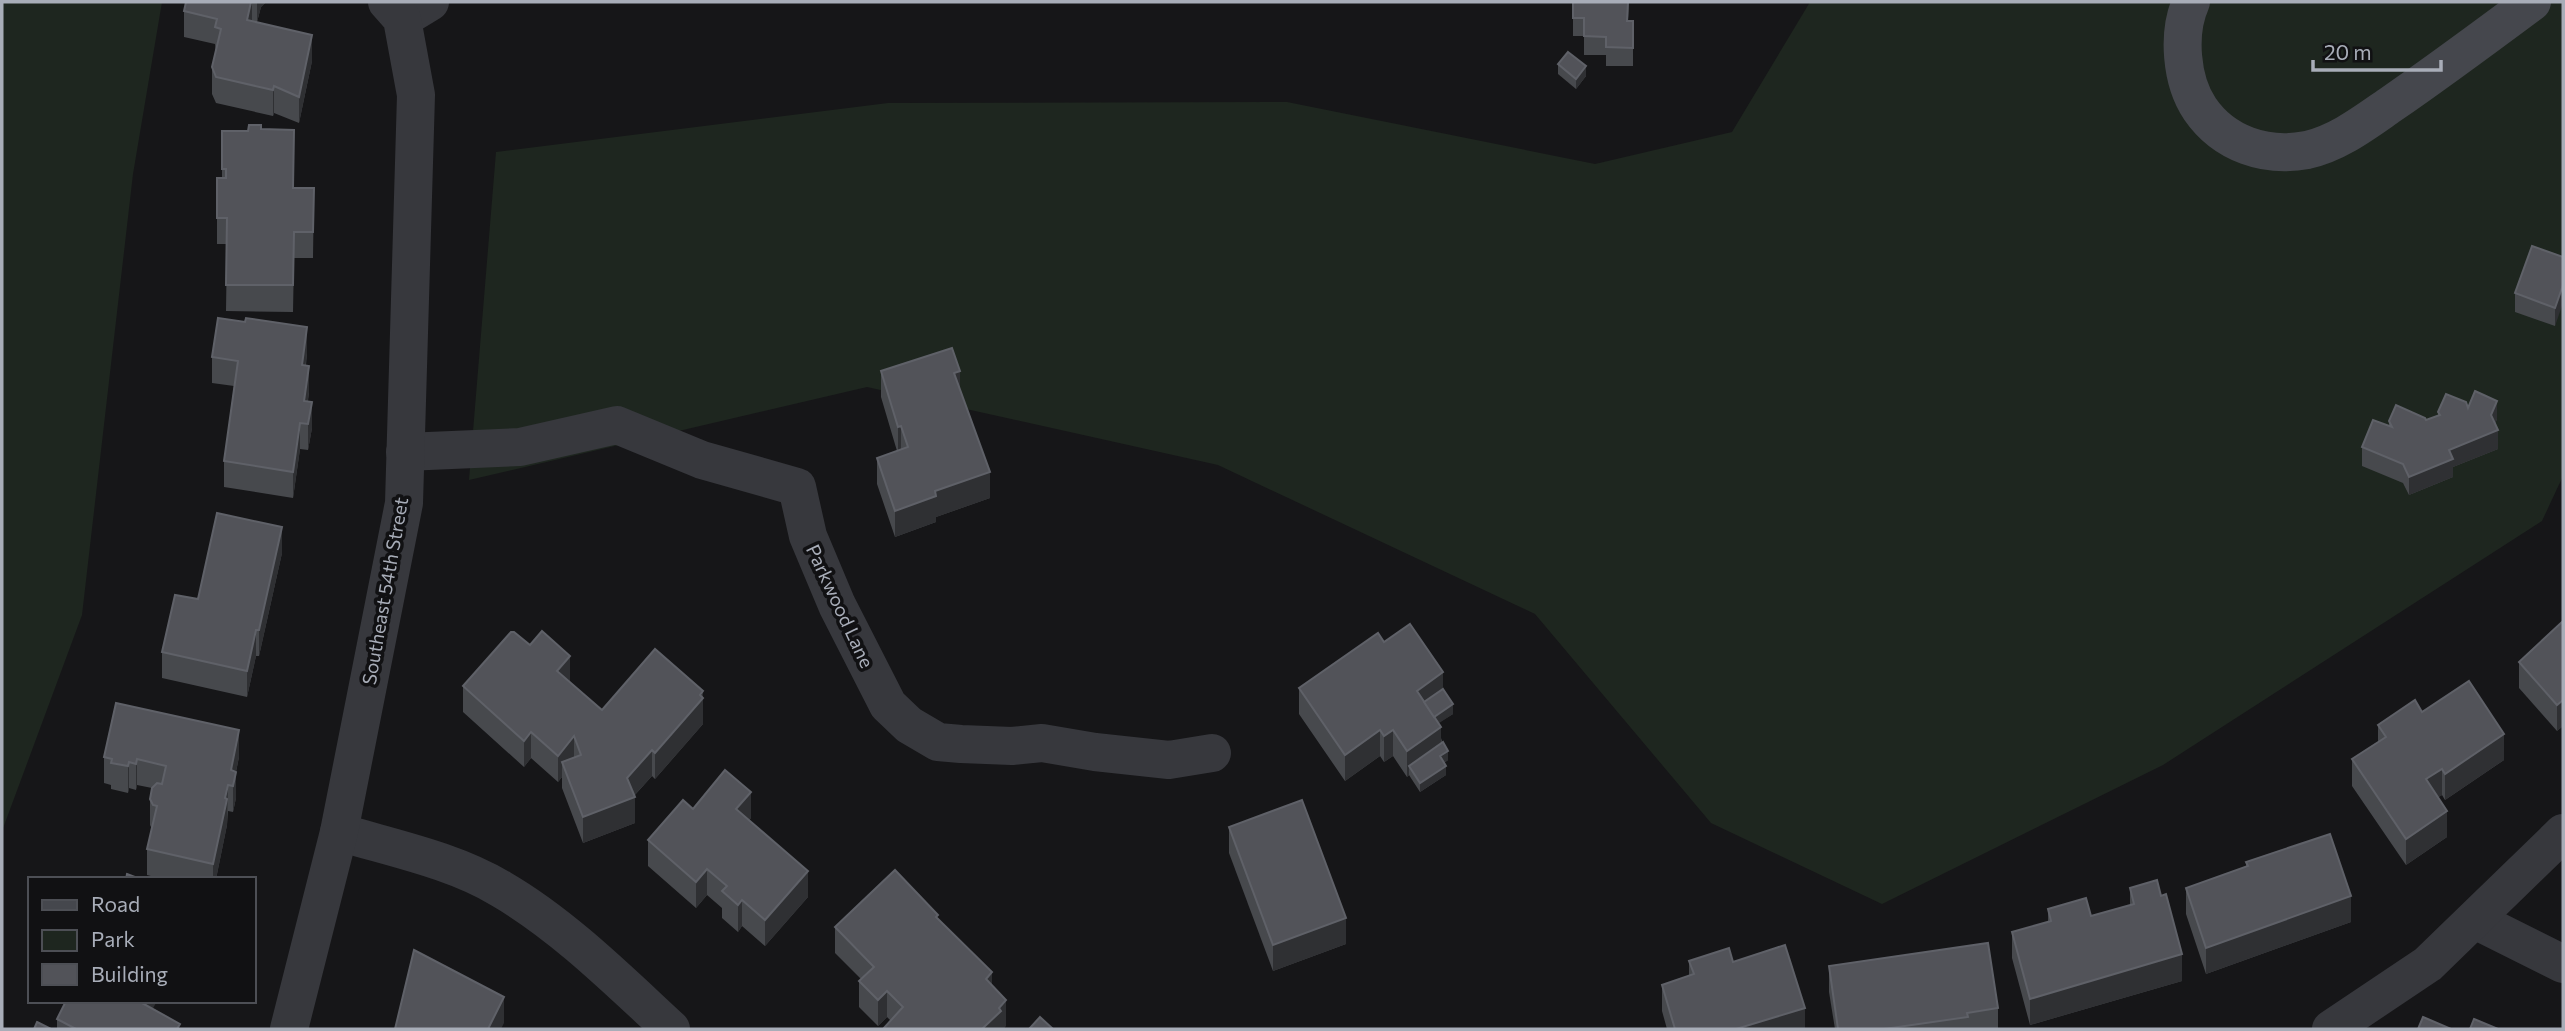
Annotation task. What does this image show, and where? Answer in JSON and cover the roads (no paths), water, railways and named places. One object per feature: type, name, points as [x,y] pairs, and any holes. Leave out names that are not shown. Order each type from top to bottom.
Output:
[{"type":"street","points":[[2191,2],[2183,40],[2186,75],[2194,100],[2210,123],[2239,144],[2273,154],[2308,150],[2347,135],[2416,88],[2532,2]]},
{"type":"street","name":"Southeast 54th Street","points":[[289,1029],[339,832],[404,503],[416,95],[406,8]]},
{"type":"street","name":"Parkwood Lane","points":[[405,452],[520,447],[617,425],[702,460],[797,487],[808,536],[837,606],[888,705],[909,726],[938,742],[1012,746],[1042,743],[1169,760],[1212,753]]},
{"type":"street","points":[[339,832],[452,867],[501,888],[605,968],[671,1029]]},
{"type":"street","points":[[2331,1029],[2428,964],[2563,833]]},
{"type":"street","points":[[2475,920],[2563,964]]}]
